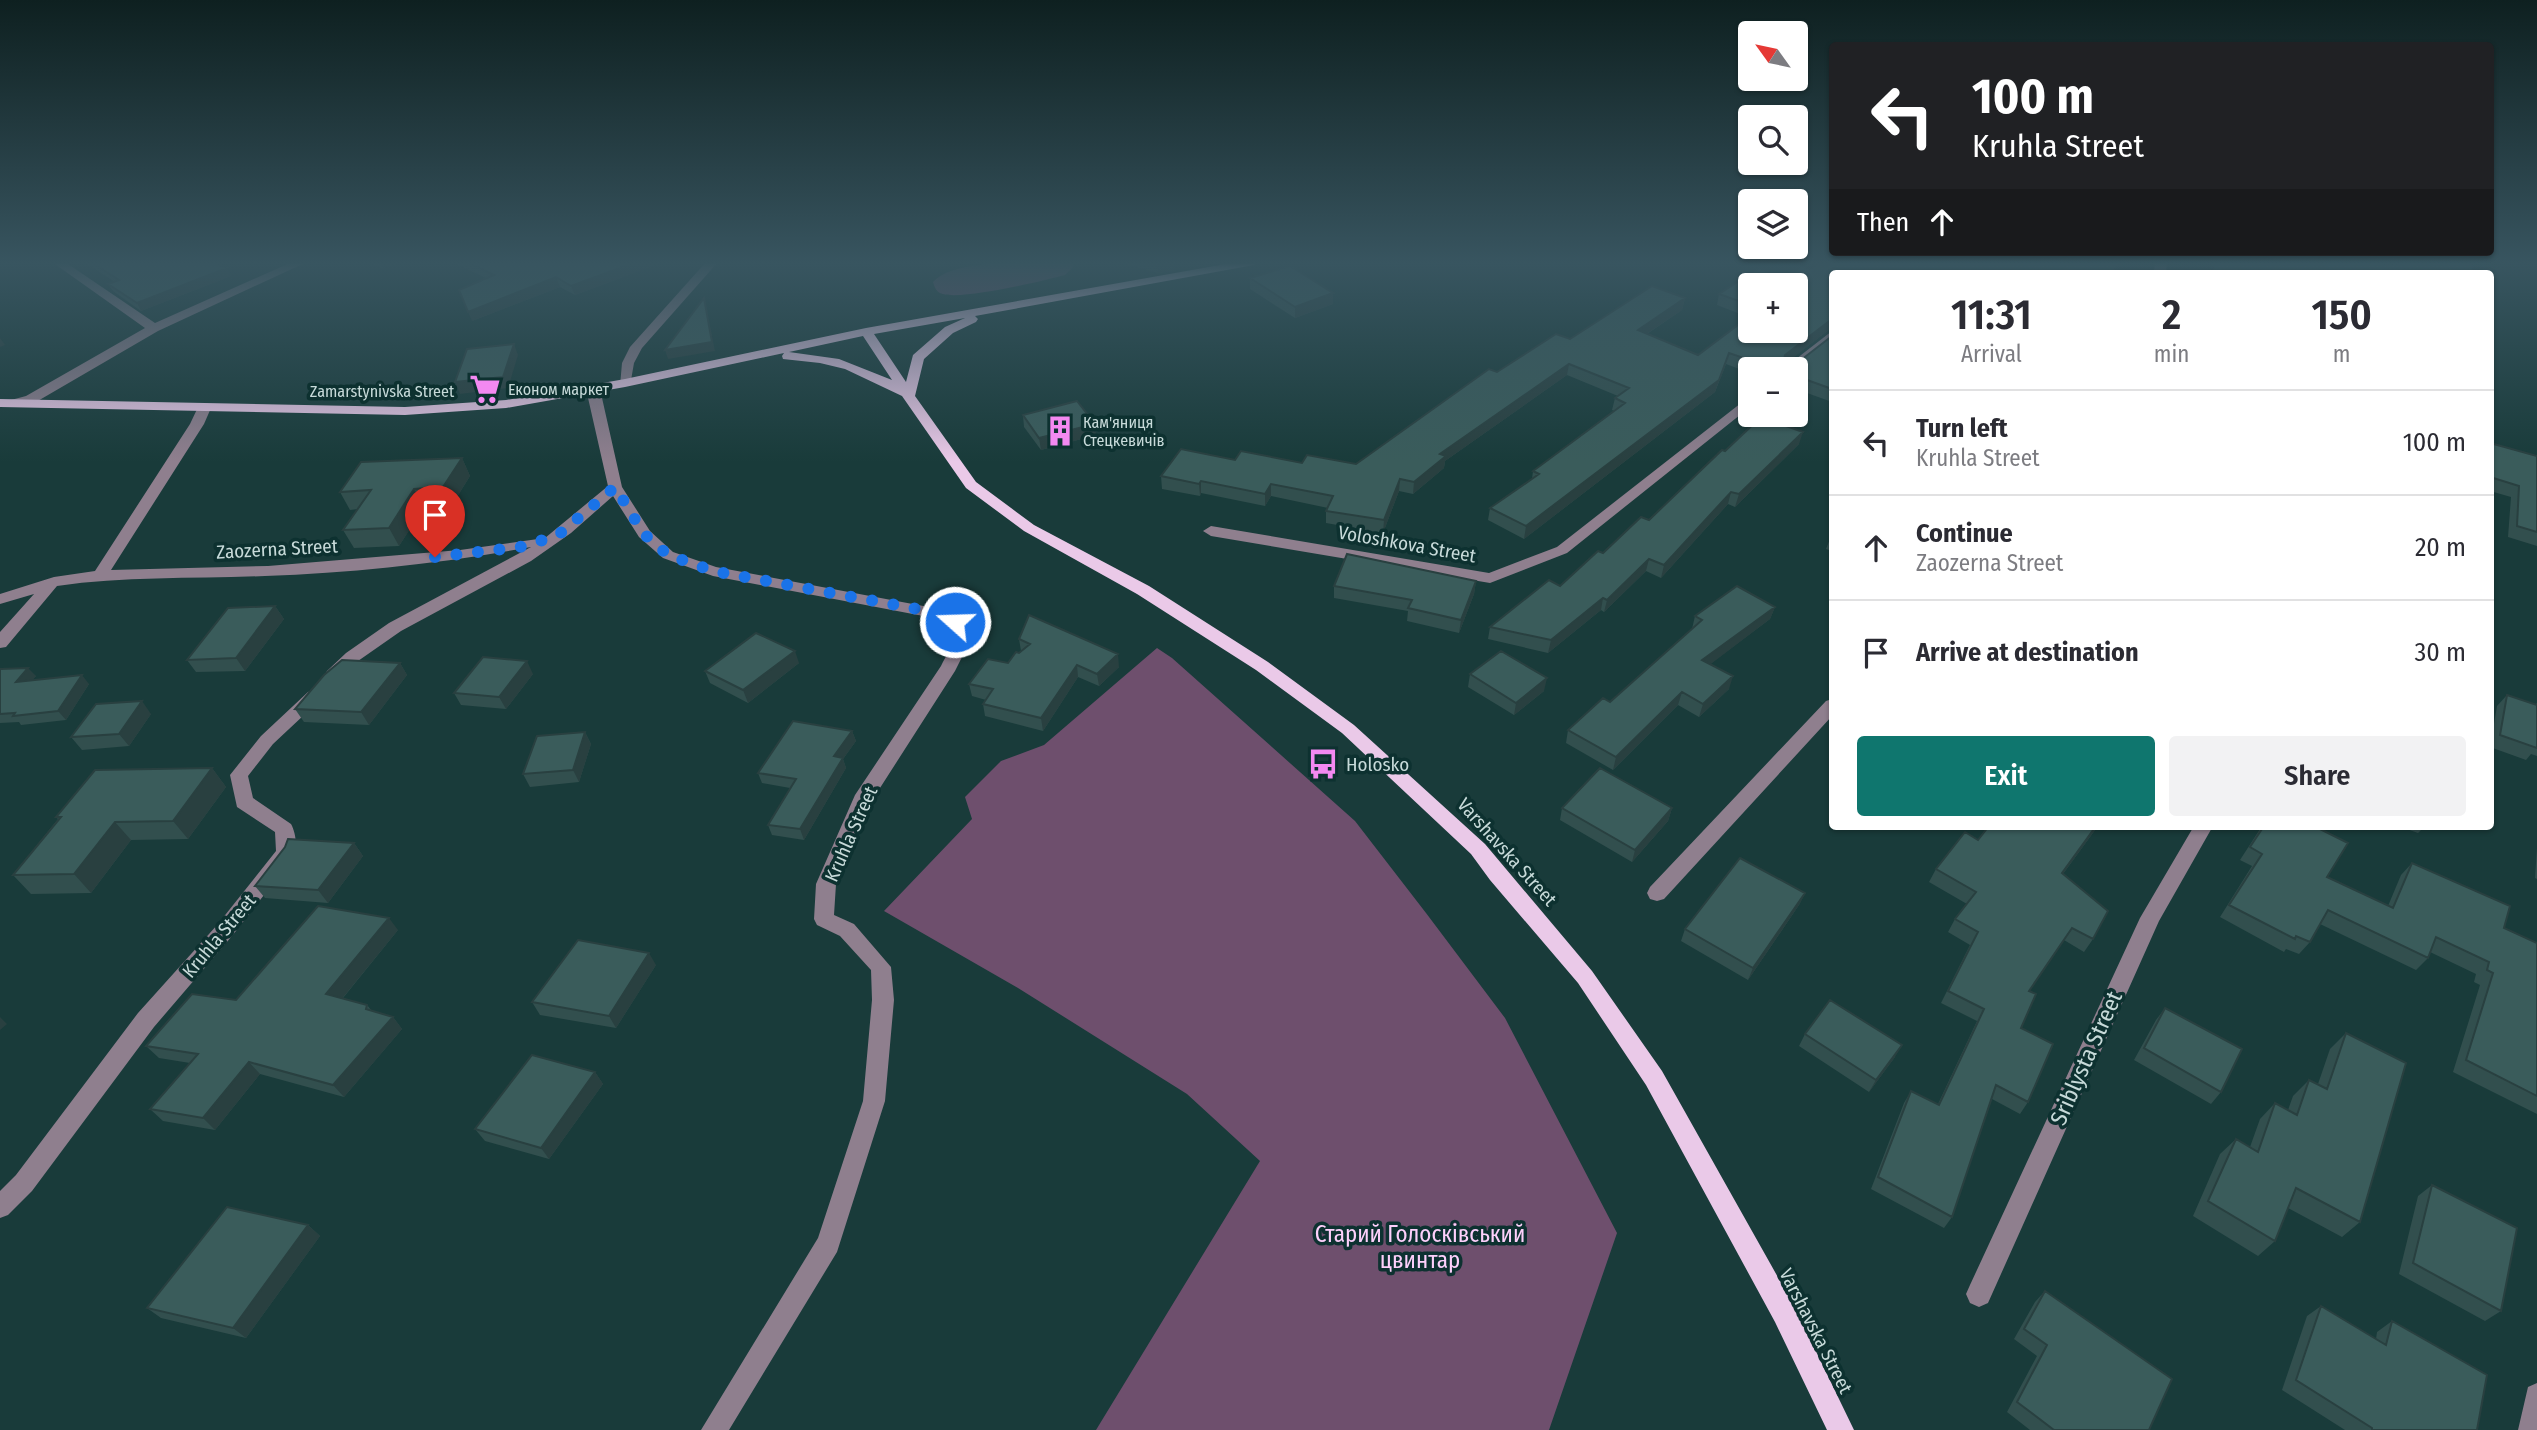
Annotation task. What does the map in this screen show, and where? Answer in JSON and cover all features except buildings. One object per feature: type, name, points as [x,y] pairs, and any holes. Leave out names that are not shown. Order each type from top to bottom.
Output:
[{"type":"main road","name":"Zamarstynivska Street","points":[[0,403],[452,410],[593,390],[879,329]]},
{"type":"main road","points":[[757,355],[809,356],[842,363],[868,372],[909,395],[918,358],[952,329]]},
{"type":"main road","name":"Varshavska Street","points":[[866,331],[954,464],[971,485],[1029,527],[1143,590],[1262,666],[1348,729],[1478,849],[1497,875],[1585,976],[1654,1078],[1784,1313],[1841,1430]]},
{"type":"street","points":[[16,403],[31,399],[153,329]]},
{"type":"street","points":[[625,383],[628,363],[636,347],[652,329]]},
{"type":"street","points":[[1804,357],[1829,337]]},
{"type":"street","name":"Kruhla Street","points":[[593,390],[615,487],[644,534],[668,555],[713,571],[944,614],[955,622],[961,631],[961,643],[949,667],[862,800],[827,884],[824,919],[847,930],[881,967],[883,1000],[874,1101],[828,1244],[714,1430]]},
{"type":"street","points":[[100,575],[197,424],[204,408]]},
{"type":"street","name":"Voloshkova Street","points":[[1211,531],[1490,578],[1562,550],[1738,410]]},
{"type":"street","name":"Kruhla Street","points":[[0,1207],[24,1182],[146,1020],[225,930],[286,853],[284,829],[244,802],[239,775],[267,740],[352,656],[393,629],[511,566],[557,536],[615,487]]},
{"type":"street","name":"Zaozerna Street","points":[[0,599],[54,582],[100,575],[268,571],[433,558],[520,547],[557,536]]},
{"type":"street","points":[[0,643],[54,582]]},
{"type":"street","points":[[1657,893],[1829,708]]},
{"type":"street","name":"Sriblysta Street","points":[[1979,1294],[2150,918],[2202,830]]},
{"type":"street","points":[[2531,1430],[2537,1396]]},
{"type":"green space","name":"Старий Голосківський цвинтар","points":[[1157,648],[1172,658],[1355,821],[1505,1018],[1617,1233],[1549,1430],[1096,1430],[1260,1161],[1187,1094],[1018,988],[884,911],[972,819],[965,797],[1001,761],[1044,745]]},
{"type":"place","name":"Економ маркет","points":[[485,389]]},
{"type":"place","name":"Кам'яниця Стецкевичів","points":[[1060,431]]},
{"type":"place","name":"Holosko","points":[[1323,764]]},
{"type":"route","points":[[435,557],[520,547],[557,536],[581,519],[615,487],[644,534],[668,555],[713,571],[944,614],[955,622]]}]
